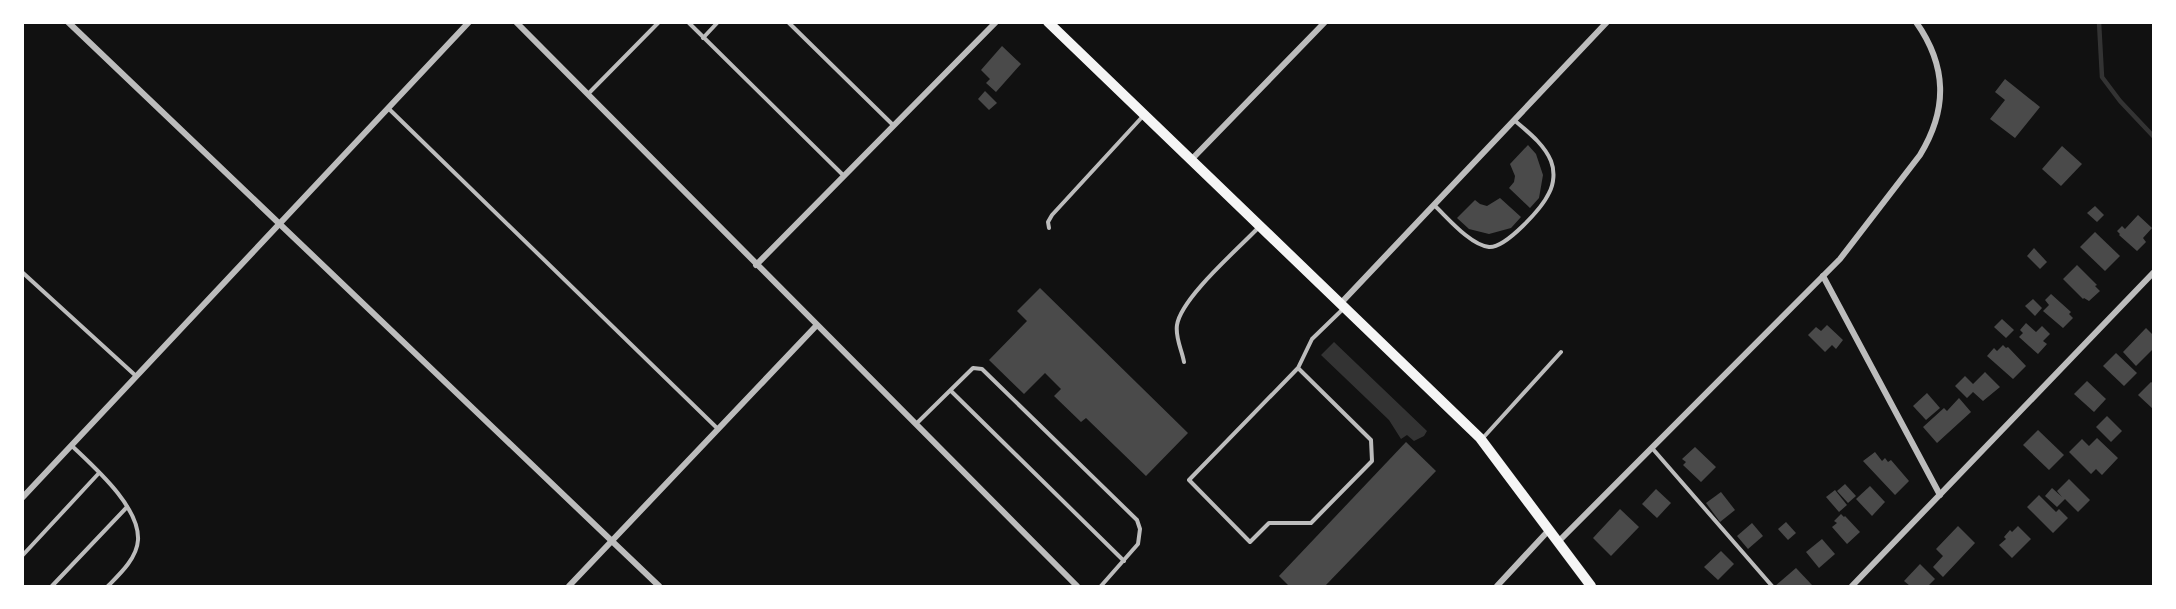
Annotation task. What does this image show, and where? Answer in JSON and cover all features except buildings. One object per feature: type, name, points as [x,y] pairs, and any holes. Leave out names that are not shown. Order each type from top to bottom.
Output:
[{"type":"main road","points":[[1048,22],[1481,440],[1591,586]]},
{"type":"street","points":[[68,22],[659,586]]},
{"type":"street","points":[[22,498],[469,22]]},
{"type":"street","points":[[516,22],[1077,586]]},
{"type":"street","points":[[756,265],[996,22]]},
{"type":"street","points":[[1191,160],[1325,22]]},
{"type":"street","points":[[1343,305],[1607,22]]},
{"type":"street","points":[[1558,542],[1840,259],[1920,155],[1934,128],[1941,97],[1940,76],[1935,56],[1927,37],[1916,22]]},
{"type":"street","points":[[1852,586],[2154,272]]},
{"type":"street","points":[[1823,276],[1940,495]]},
{"type":"street","points":[[568,586],[816,326]]},
{"type":"street","points":[[1497,586],[1549,530]]},
{"type":"lane","points":[[588,95],[659,22]]},
{"type":"lane","points":[[688,22],[844,176]]},
{"type":"lane","points":[[703,38],[718,22]]},
{"type":"lane","points":[[788,22],[893,125]]},
{"type":"lane","points":[[388,108],[718,429]]},
{"type":"lane","points":[[1049,228],[1048,222],[1052,215],[1144,114]]},
{"type":"lane","points":[[1434,205],[1464,234],[1479,244],[1490,247],[1503,243],[1537,210],[1550,193],[1554,177],[1552,163],[1544,149],[1514,120]]},
{"type":"lane","points":[[1184,362],[1177,335],[1177,323],[1185,305],[1261,226]]},
{"type":"lane","points":[[22,272],[136,377]]},
{"type":"lane","points":[[1298,368],[1371,440],[1372,461],[1311,523],[1269,523],[1250,542],[1190,480],[1298,368],[1312,339],[1343,305]]},
{"type":"lane","points":[[1481,440],[1561,352]]},
{"type":"lane","points":[[915,425],[973,368],[982,369],[1137,520],[1140,536],[1138,544],[1101,586]]},
{"type":"lane","points":[[951,391],[1124,561]]},
{"type":"lane","points":[[72,446],[99,473],[132,513],[138,541],[130,562],[108,586]]},
{"type":"lane","points":[[1652,448],[1772,586]]},
{"type":"lane","points":[[22,556],[99,473]]},
{"type":"lane","points":[[52,586],[127,507]]},
{"type":"shaded area","points":[[1334,342],[1427,431],[1424,436],[1414,441],[1407,435],[1401,439],[1389,420],[1321,355]]},
{"type":"waterway","points":[[2099,22],[2102,77],[2120,101],[2154,137]]}]
